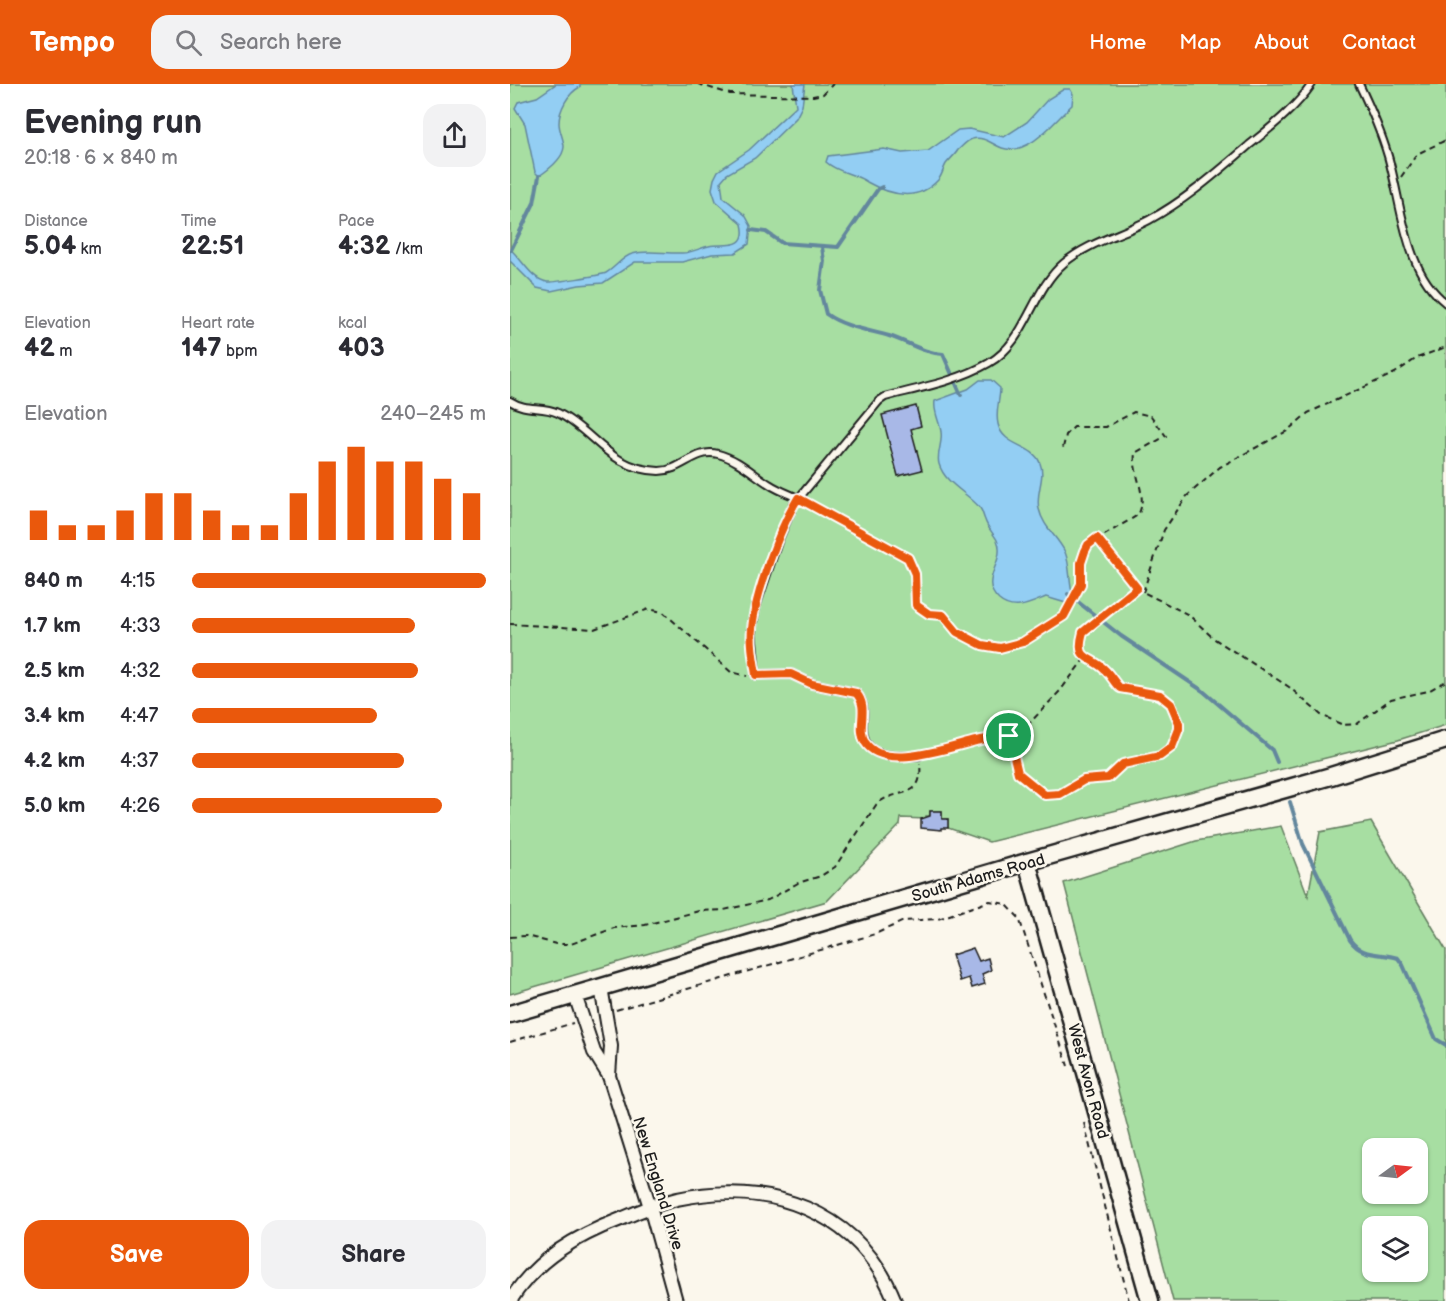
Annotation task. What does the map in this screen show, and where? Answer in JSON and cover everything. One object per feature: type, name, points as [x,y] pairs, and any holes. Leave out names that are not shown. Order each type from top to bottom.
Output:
[{"type":"main road","name":"South Adams Road","points":[[510,1014],[1027,862],[1331,776],[1446,740]]},
{"type":"main road","name":"West Avon Road","points":[[1027,862],[1150,1301]]},
{"type":"street","name":"New England Drive","points":[[601,987],[611,1046],[609,1076]]},
{"type":"street","name":"New England Drive","points":[[575,995],[594,1052],[609,1076],[650,1207],[676,1301]]},
{"type":"street","points":[[510,1300],[530,1273],[554,1252],[594,1229],[650,1207],[710,1194],[750,1194],[786,1201],[802,1207],[845,1230],[866,1251],[887,1281],[895,1301]]},
{"type":"lane","points":[[919,756],[880,754],[870,748],[863,736],[862,702],[856,693],[812,684],[791,674],[756,675],[752,629],[756,607],[779,539],[798,498],[879,401],[885,397],[954,377],[989,363],[1014,340],[1027,319],[1038,294],[1064,263],[1085,249],[1147,221],[1186,199],[1284,115],[1312,84]]},
{"type":"lane","points":[[1359,84],[1388,154],[1416,264],[1432,290],[1446,303]]},
{"type":"lane","points":[[510,401],[526,409],[551,410],[561,415],[601,449],[630,465],[659,471],[670,470],[682,465],[692,457],[717,453],[730,458],[769,484],[798,498]]},
{"type":"path","points":[[698,84],[730,94],[808,96],[823,94],[833,84]]},
{"type":"path","points":[[1395,184],[1417,154],[1446,140]]},
{"type":"path","points":[[1143,592],[1164,530],[1187,496],[1220,467],[1287,432],[1308,413],[1386,378],[1426,354],[1446,347]]},
{"type":"path","points":[[798,498],[908,558],[915,574],[916,605],[929,614],[943,615],[957,632],[982,645],[1000,648],[1023,642],[1064,616],[1081,584],[1083,556],[1088,545],[1138,515],[1142,499],[1135,453],[1166,436],[1151,416],[1134,412],[1106,427],[1074,427],[1066,435],[1062,452]]},
{"type":"path","points":[[1097,538],[1137,588],[1189,615],[1213,638],[1289,687],[1321,715],[1343,725],[1357,724],[1391,699],[1428,691],[1446,681]]},
{"type":"path","points":[[1009,736],[1018,773],[1039,792],[1052,796],[1084,780],[1108,778],[1123,764],[1154,758],[1169,750],[1179,729],[1178,716],[1171,704],[1160,695],[1120,688],[1104,669],[1085,658],[1081,639],[1083,632],[1137,588]]},
{"type":"path","points":[[510,624],[594,629],[650,609],[657,609],[670,617],[685,633],[731,672],[756,675]]},
{"type":"path","points":[[510,937],[526,936],[556,944],[571,944],[614,928],[645,925],[699,911],[729,909],[778,896],[798,883],[821,876],[835,867],[882,799],[909,792],[916,787],[919,779],[919,756],[978,740],[1009,736],[1024,729],[1038,717],[1085,658]]},
{"type":"path","points":[[607,1013],[875,934],[904,921],[938,919],[981,903],[999,901],[1014,910],[1019,918],[1071,1073]]},
{"type":"path","points":[[510,1042],[582,1020]]},
{"type":"path","points":[[1083,1117],[1129,1301]]},
{"type":"green space","points":[[510,84],[1446,84],[1446,725],[1398,740],[989,842],[948,828],[948,819],[942,819],[942,811],[930,811],[930,816],[926,816],[926,819],[901,818],[900,825],[827,901],[510,994]]},
{"type":"green space","points":[[1371,822],[1446,950],[1446,1301],[1173,1301],[1064,883],[1196,841],[1281,826],[1308,896],[1320,832]]},
{"type":"water","points":[[556,84],[580,84],[580,87],[565,102],[561,113],[559,123],[564,147],[561,156],[539,176],[535,172],[525,124],[515,108],[518,102],[537,97]]},
{"type":"water","points":[[793,84],[805,84],[802,106],[796,118],[755,158],[727,174],[721,181],[723,197],[745,215],[751,226],[749,244],[735,253],[712,254],[682,262],[635,262],[603,283],[551,291],[537,288],[510,261],[510,249],[531,273],[541,280],[551,282],[606,273],[632,254],[686,253],[709,246],[739,242],[743,233],[742,224],[716,201],[712,189],[714,179],[718,171],[749,150],[796,106]]},
{"type":"water","points":[[1064,89],[1070,89],[1073,94],[1072,105],[1031,143],[1012,149],[1002,148],[977,138],[970,140],[946,164],[941,177],[921,192],[894,193],[876,187],[826,162],[828,156],[884,149],[902,153],[928,151],[958,130],[969,129],[1004,137],[1027,122],[1048,99]]},
{"type":"water","points":[[980,380],[991,380],[1000,388],[997,415],[1001,432],[1031,452],[1040,463],[1042,474],[1038,497],[1039,509],[1044,521],[1062,546],[1069,567],[1072,592],[1066,603],[1046,597],[1028,604],[1011,606],[999,600],[993,593],[991,585],[998,556],[997,540],[980,508],[951,483],[939,464],[941,436],[935,401],[968,389]]},
{"type":"building","points":[[916,406],[921,426],[911,429],[922,470],[898,476],[882,415]]},
{"type":"building","points":[[930,811],[942,811],[942,819],[948,819],[948,828],[941,828],[941,830],[921,828],[921,819],[930,816]]},
{"type":"building","points":[[973,948],[979,961],[988,958],[991,970],[982,974],[985,984],[972,988],[969,978],[960,981],[952,955]]},
{"type":"waterway","points":[[511,250],[534,203],[539,176]]},
{"type":"waterway","points":[[751,230],[766,232],[782,243],[838,247],[878,189],[882,187]]},
{"type":"waterway","points":[[822,247],[824,261],[820,290],[826,314],[848,325],[889,336],[929,352],[943,354],[961,395]]},
{"type":"waterway","points":[[1068,594],[1121,636],[1203,691],[1272,750],[1277,762]]},
{"type":"waterway","points":[[1290,802],[1303,844],[1350,940],[1360,950],[1398,958],[1436,1039],[1446,1045]]},
{"type":"route","points":[[798,498],[866,533],[908,558],[915,574],[914,599],[916,605],[929,614],[943,615],[957,632],[991,648],[1010,647],[1030,639],[1064,616],[1081,584],[1081,563],[1085,551],[1088,545],[1097,538],[1137,588],[1083,632],[1081,639],[1083,653],[1088,661],[1104,669],[1125,691],[1160,695],[1165,698],[1178,716],[1179,729],[1175,742],[1160,756],[1120,765],[1108,778],[1084,780],[1052,796],[1039,792],[1018,773],[1009,736],[987,738],[919,756],[880,754],[870,748],[863,736],[864,708],[856,693],[821,687],[791,674],[756,675],[752,651],[752,629],[756,607],[779,539],[798,498]]}]
